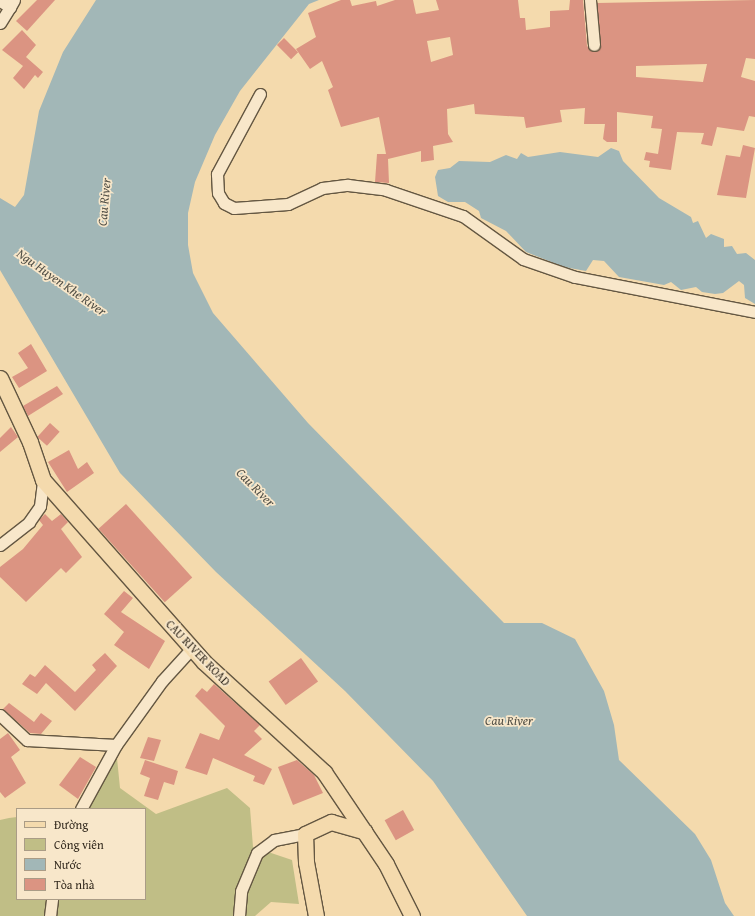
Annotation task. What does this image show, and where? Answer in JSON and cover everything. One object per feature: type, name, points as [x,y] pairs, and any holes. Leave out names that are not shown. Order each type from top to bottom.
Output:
[{"type":"main road","name":"CAU RIVER ROAD","points":[[0,378],[30,442],[44,480],[192,648],[324,772],[365,832],[412,916]]},
{"type":"main road","points":[[316,916],[306,862],[306,834],[331,822],[365,832]]},
{"type":"street","points":[[0,0],[12,4],[0,23]]},
{"type":"street","points":[[590,0],[594,44]]},
{"type":"street","points":[[260,94],[217,174],[218,193],[224,203],[234,208],[288,204],[322,188],[348,185],[386,190],[463,216],[523,259],[575,277],[755,312]]},
{"type":"street","points":[[0,546],[29,522],[40,506],[44,480]]},
{"type":"street","points":[[82,808],[116,745],[162,681],[192,648]]},
{"type":"street","points":[[0,715],[27,740],[116,745]]},
{"type":"street","points":[[239,916],[241,891],[257,852],[274,840],[306,834]]},
{"type":"street","points":[[50,916],[52,900]]},
{"type":"green space","points":[[117,758],[120,788],[156,814],[227,788],[250,808],[253,847],[292,860],[299,904],[271,902],[255,916],[0,916],[0,820],[16,817],[16,900],[146,900],[146,808],[86,808]]},
{"type":"water","name":"Cau River","points":[[96,0],[319,0],[309,4],[240,91],[215,135],[195,182],[188,213],[188,245],[193,273],[213,313],[308,423],[504,623],[542,623],[575,639],[604,691],[614,725],[619,760],[695,834],[711,860],[725,903],[734,916],[527,916],[433,781],[345,691],[216,572],[120,473],[0,270],[0,198],[15,207],[24,195],[39,111],[63,52]]},
{"type":"water","points":[[611,148],[619,151],[623,161],[659,198],[691,217],[693,223],[698,221],[706,238],[711,234],[724,239],[724,247],[732,246],[737,254],[746,253],[755,260],[755,304],[745,298],[744,285],[739,281],[723,293],[715,294],[702,292],[696,287],[681,290],[671,282],[664,285],[619,277],[604,261],[593,260],[586,271],[564,267],[526,252],[506,231],[481,218],[479,211],[465,202],[448,202],[438,196],[435,177],[438,170],[450,168],[459,161],[490,162],[506,155],[517,159],[521,153],[528,157],[560,152],[598,157]]},
{"type":"building","points":[[37,0],[55,0],[27,31],[16,21]]},
{"type":"building","points":[[341,0],[350,0],[352,6],[376,1],[377,6],[395,0],[413,0],[416,14],[439,10],[436,0],[518,0],[520,18],[525,18],[526,30],[550,27],[550,11],[569,10],[570,0],[583,0],[587,46],[594,52],[601,45],[597,3],[755,0],[755,59],[746,58],[741,77],[755,81],[755,117],[749,116],[744,131],[717,127],[712,146],[701,144],[704,133],[677,132],[671,170],[649,167],[650,161],[644,160],[646,152],[658,154],[662,129],[651,128],[653,116],[617,112],[617,142],[607,142],[603,139],[605,124],[584,124],[585,108],[560,110],[562,122],[526,128],[524,117],[475,114],[474,104],[447,109],[448,134],[453,142],[433,146],[434,160],[421,162],[421,151],[388,159],[389,183],[375,182],[377,154],[386,154],[379,117],[341,127],[328,90],[333,87],[322,61],[310,69],[296,49],[316,37],[308,13]],"holes":[[[450,37],[453,55],[431,62],[427,41]],[[707,64],[703,82],[636,77],[636,66]]]},
{"type":"building","points":[[22,30],[36,45],[26,57],[43,72],[38,78],[35,75],[24,89],[13,78],[23,66],[2,50]]},
{"type":"building","points":[[284,38],[298,52],[291,59],[277,45]]},
{"type":"building","points":[[743,145],[755,148],[746,198],[717,195],[726,155],[740,157]]},
{"type":"building","points":[[31,344],[47,371],[19,388],[12,377],[28,368],[18,353]]},
{"type":"building","points":[[57,386],[63,394],[28,416],[23,406]]},
{"type":"building","points":[[50,423],[60,432],[47,446],[37,437]]},
{"type":"building","points":[[11,427],[18,437],[0,452],[0,438]]},
{"type":"building","points":[[69,450],[78,469],[87,462],[94,473],[67,492],[48,462]]},
{"type":"building","points":[[126,504],[192,578],[165,602],[99,529]]},
{"type":"building","points":[[45,514],[52,521],[61,514],[68,522],[61,529],[82,557],[66,573],[61,568],[26,602],[0,577],[0,567],[23,549],[43,525],[39,520]]},
{"type":"building","points":[[124,591],[133,598],[121,612],[165,641],[149,669],[114,645],[124,632],[104,614]]},
{"type":"building","points":[[105,653],[117,666],[75,711],[46,683],[37,694],[22,684],[30,674],[35,677],[45,665],[75,692],[96,670],[92,665]]},
{"type":"building","points":[[301,658],[318,681],[286,705],[269,682]]},
{"type":"building","points":[[214,684],[260,725],[254,731],[262,739],[244,755],[272,769],[264,785],[253,781],[255,776],[213,758],[207,775],[185,768],[200,733],[219,740],[225,726],[195,696],[202,688],[207,692]]},
{"type":"building","points":[[9,703],[34,722],[41,713],[52,721],[41,734],[30,733],[3,709]]},
{"type":"building","points":[[8,733],[20,750],[11,757],[26,783],[5,798],[0,792],[0,739]]},
{"type":"building","points":[[148,737],[161,740],[154,761],[140,758]]},
{"type":"building","points":[[80,757],[96,767],[78,799],[59,785]]},
{"type":"building","points":[[145,760],[178,771],[174,785],[164,782],[158,800],[144,796],[150,778],[140,774]]},
{"type":"building","points":[[297,760],[314,775],[323,793],[293,805],[278,767]]},
{"type":"building","points":[[403,810],[414,830],[396,840],[385,820]]},
{"type":"water label","name":"Ngu Huyen Khe River","points":[[61,283]]}]
